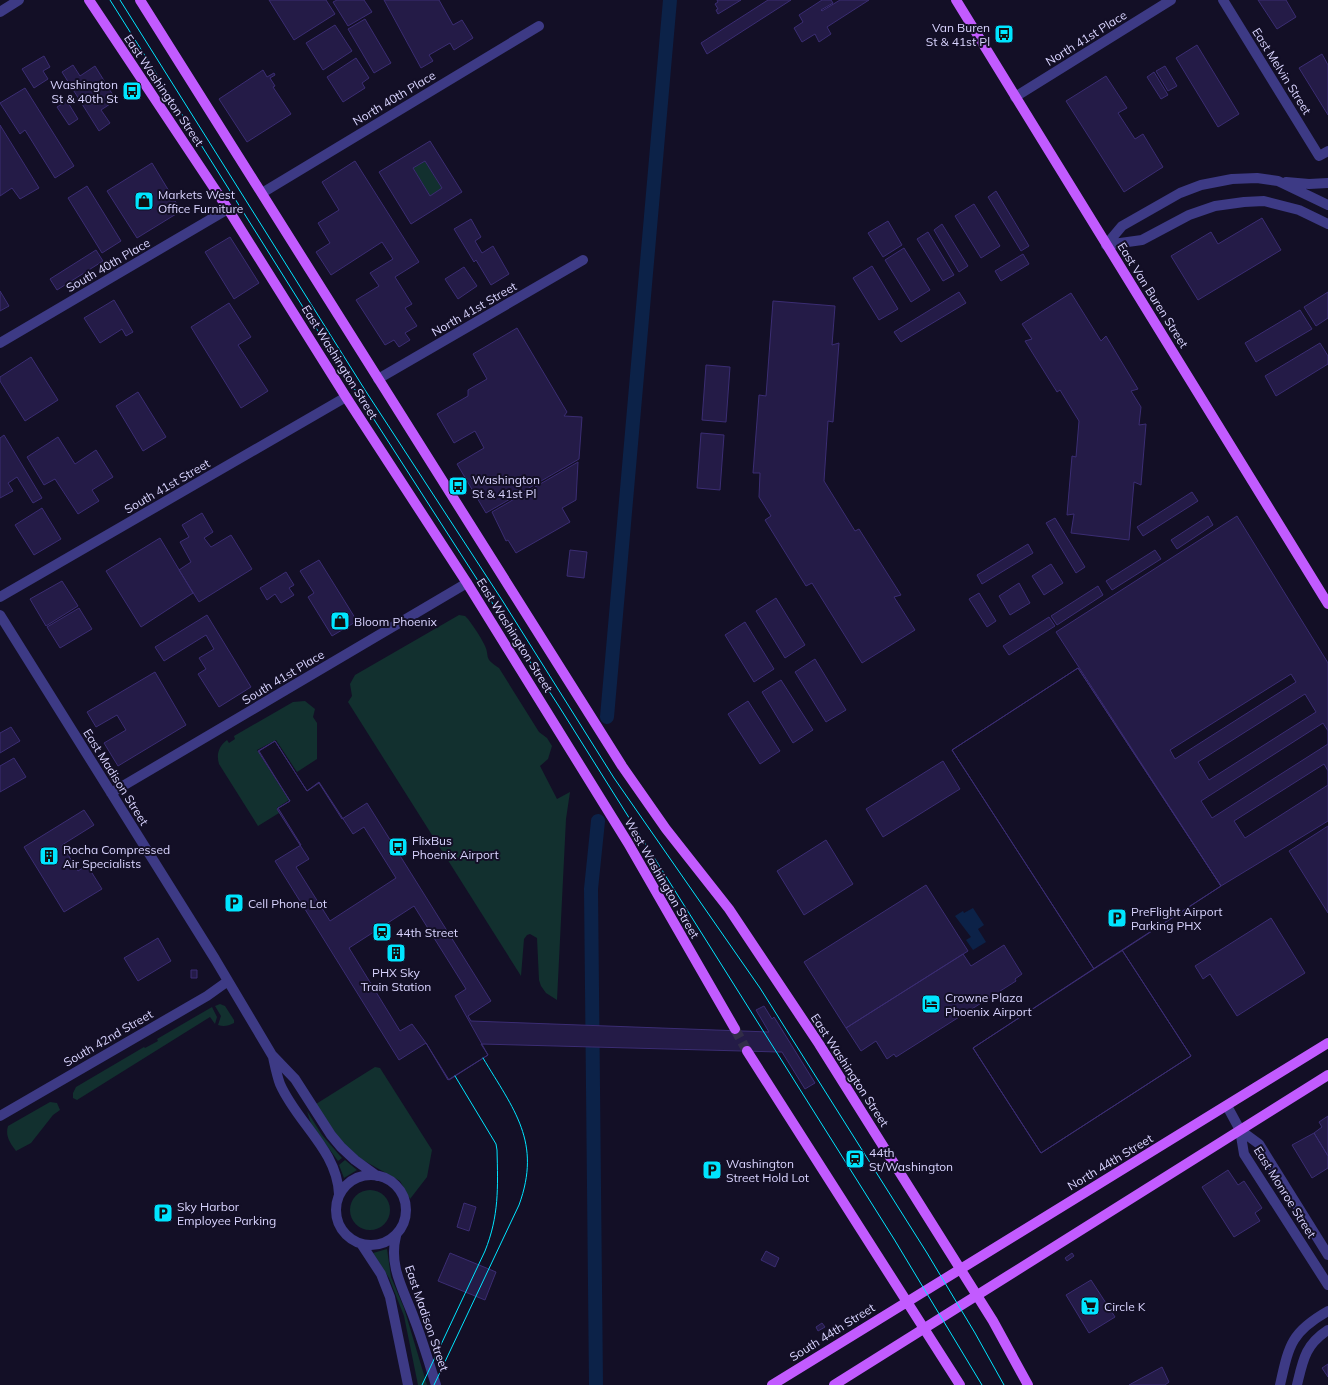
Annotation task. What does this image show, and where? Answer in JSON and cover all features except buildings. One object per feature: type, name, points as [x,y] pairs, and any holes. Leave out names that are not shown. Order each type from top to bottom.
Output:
[{"type":"main road","name":"East Washington Street","points":[[89,0],[228,209],[346,397],[468,583],[566,740]]},
{"type":"main road","name":"East Washington Street","points":[[140,0],[580,701],[632,781],[666,829],[729,909],[857,1103],[1001,1334],[1028,1385]]},
{"type":"main road","name":"East Van Buren Street","points":[[956,0],[1328,604]]},
{"type":"main road","name":"West Washington Street","points":[[566,740],[628,843],[735,1029]]},
{"type":"main road","name":"North 44th Street","points":[[906,1302],[1328,1043]]},
{"type":"main road","points":[[748,1051],[960,1385]]},
{"type":"main road","points":[[834,1385],[1328,1075]]},
{"type":"main road","name":"South 44th Street","points":[[772,1385],[906,1302]]},
{"type":"street","points":[[0,12],[19,0]]},
{"type":"street","name":"North 41st Place","points":[[1015,97],[1171,0]]},
{"type":"street","name":"East Melvin Street","points":[[1223,0],[1324,153]]},
{"type":"street","name":"North 40th Place","points":[[262,193],[539,26]]},
{"type":"street","points":[[1106,245],[1122,226],[1180,193],[1201,185],[1232,179],[1257,178],[1309,184],[1328,183]]},
{"type":"street","points":[[1278,181],[1328,205],[1316,218]]},
{"type":"street","points":[[1106,245],[1142,240],[1189,215],[1215,206],[1264,201],[1300,210],[1328,224]]},
{"type":"street","name":"South 40th Place","points":[[0,343],[228,209]]},
{"type":"street","name":"North 41st Street","points":[[378,379],[583,260]]},
{"type":"street","name":"South 41st Street","points":[[0,597],[346,397]]},
{"type":"street","name":"South 41st Place","points":[[111,793],[468,583]]},
{"type":"street","name":"East Madison Street","points":[[0,615],[228,981],[272,1055],[295,1079],[331,1135],[341,1147],[355,1160],[377,1176]]},
{"type":"street","name":"South 42nd Street","points":[[0,1116],[206,996],[228,981]]},
{"type":"street","name":"East Madison Street","points":[[272,1055],[280,1084],[333,1166],[339,1184],[339,1194]]},
{"type":"street","name":"East Monroe Street","points":[[1227,1106],[1240,1130],[1244,1154],[1328,1285]]},
{"type":"street","name":"East Monroe Street","points":[[1240,1130],[1259,1144],[1328,1255]]},
{"type":"street","points":[[366,1175],[377,1176],[395,1184],[405,1201],[405,1221],[396,1236],[386,1243],[374,1246],[362,1245],[346,1236],[339,1227],[336,1216],[336,1205],[339,1194],[346,1185],[355,1178],[366,1175]]},
{"type":"street","name":"East Madison Street","points":[[396,1236],[393,1260],[397,1276],[414,1316],[436,1385]]},
{"type":"street","points":[[362,1245],[377,1267],[390,1297],[408,1385]]},
{"type":"street","points":[[1280,1385],[1289,1347],[1298,1332],[1310,1322],[1328,1311]]},
{"type":"street","points":[[1297,1385],[1305,1354],[1314,1341],[1328,1330]]},
{"type":"green space","points":[[425,161],[442,188],[430,196],[413,168]]},
{"type":"green space","points":[[459,615],[465,616],[468,619],[484,644],[490,661],[499,668],[539,732],[547,738],[552,746],[548,759],[540,766],[557,799],[570,792],[566,819],[557,1000],[546,993],[539,980],[537,938],[530,934],[524,939],[521,976],[348,702],[352,696],[350,684],[355,675]]},
{"type":"green space","points":[[305,701],[315,709],[313,717],[317,723],[317,759],[297,772],[276,740],[257,750],[289,800],[277,808],[279,813],[258,826],[219,764],[219,750],[227,740],[229,743],[235,739],[234,736],[293,702]]},
{"type":"green space","points":[[220,1004],[225,1006],[234,1020],[234,1023],[226,1026],[218,1025],[221,1016],[215,1006]]},
{"type":"green space","points":[[212,1007],[217,1017],[215,1024],[210,1017],[77,1100],[73,1098],[73,1093],[76,1087],[144,1047],[145,1048],[158,1041],[157,1039]]},
{"type":"green space","points":[[375,1067],[380,1068],[432,1150],[427,1177],[410,1199],[400,1181],[361,1159],[340,1140],[316,1104]]},
{"type":"green space","points":[[50,1102],[57,1103],[60,1110],[53,1115],[31,1143],[16,1151],[8,1136],[8,1126]]},
{"type":"green space","points":[[307,1111],[322,1135],[342,1158],[338,1161],[311,1124]]},
{"type":"green space","points":[[345,1160],[357,1170],[344,1178],[339,1165]]},
{"type":"green space","points":[[374,1190],[381,1193],[387,1199],[390,1210],[389,1218],[381,1227],[374,1230],[366,1230],[359,1227],[351,1218],[350,1206],[353,1199],[362,1191]]},
{"type":"green space","points":[[387,1249],[391,1277],[404,1308],[427,1385],[418,1385],[404,1316],[389,1278],[373,1253]]},
{"type":"water","points":[[973,908],[984,925],[978,929],[986,942],[973,950],[966,940],[971,937],[955,916],[963,911],[964,913]]},
{"type":"waterway","points":[[607,717],[670,0]]},
{"type":"waterway","points":[[596,1385],[591,889],[598,821]]},
{"type":"tunnel","points":[[735,1029],[747,1051]]},
{"type":"tram line","points":[[110,0],[357,393],[560,708],[894,1239],[982,1385]]},
{"type":"tram line","points":[[120,0],[365,390],[502,600],[614,778],[760,988],[927,1253],[1004,1385]]},
{"type":"tram line","points":[[434,1385],[519,1205],[525,1183],[527,1163],[526,1145],[521,1127],[505,1094],[483,1058]]},
{"type":"tram line","points":[[422,1385],[485,1251],[493,1226],[497,1202],[498,1177],[496,1144],[455,1076]]},
{"type":"place","name":"Van Buren St & 41st Pl","points":[[1004,34]]},
{"type":"place","name":"Washington St & 40th St","points":[[132,91]]},
{"type":"place","name":"Markets West Office Furniture","points":[[144,201]]},
{"type":"place","name":"Washington St & 41st Pl","points":[[458,486]]},
{"type":"place","name":"Bloom Phoenix","points":[[340,621]]},
{"type":"place","name":"FlixBus Phoenix Airport","points":[[398,847]]},
{"type":"place","name":"Rocha Compressed Air Specialists","points":[[49,856]]},
{"type":"place","name":"Cell Phone Lot","points":[[234,903]]},
{"type":"place","name":"PreFlight Airport Parking PHX","points":[[1117,918]]},
{"type":"place","name":"44th Street","points":[[382,932]]},
{"type":"place","name":"PHX Sky Train Station","points":[[396,953]]},
{"type":"place","name":"Crowne Plaza Phoenix Airport","points":[[931,1004]]},
{"type":"place","name":"44th St/Washington","points":[[855,1159]]},
{"type":"place","name":"Washington Street Hold Lot","points":[[712,1170]]},
{"type":"place","name":"Sky Harbor Employee Parking","points":[[163,1213]]},
{"type":"place","name":"Circle K","points":[[1090,1306]]}]
